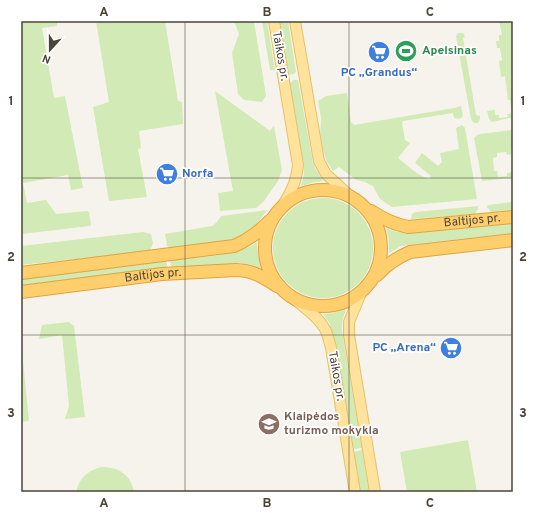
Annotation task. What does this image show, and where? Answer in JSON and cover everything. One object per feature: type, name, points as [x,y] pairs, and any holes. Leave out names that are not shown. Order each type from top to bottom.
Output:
[{"type":"highway","points":[[331,190],[351,197],[365,207],[377,226],[382,248],[377,270],[372,280],[360,293],[348,301],[327,306],[305,304],[292,297],[281,288],[272,276],[267,262],[265,240],[273,217],[282,207],[295,197],[310,191],[331,190]]},
{"type":"highway","name":"Baltijos pr.","points":[[365,207],[382,219],[396,225],[408,227],[513,217]]},
{"type":"highway","name":"Baltijos pr.","points":[[21,273],[234,246],[243,243],[253,236],[273,217]]},
{"type":"highway","name":"Baltijos pr.","points":[[372,280],[387,264],[410,252],[513,240]]},
{"type":"highway","name":"Baltijos pr.","points":[[21,292],[162,274],[236,270],[246,270],[256,273],[281,288]]},
{"type":"main road","name":"Taikos pr.","points":[[274,21],[298,165],[297,178],[282,207]]},
{"type":"main road","name":"Taikos pr.","points":[[295,21],[319,161],[326,174],[351,197]]},
{"type":"main road","name":"Taikos pr.","points":[[360,293],[349,322],[349,335],[375,492]]},
{"type":"main road","name":"Taikos pr.","points":[[292,297],[316,317],[328,336],[355,492]]},
{"type":"green space","points":[[21,21],[57,21],[57,26],[42,28],[54,98],[65,96],[83,188],[71,190],[68,175],[23,183],[27,203],[46,200],[56,214],[87,211],[89,212],[90,226],[21,234]]},
{"type":"green space","points":[[96,21],[165,21],[178,101],[182,102],[183,124],[139,131],[141,148],[138,149],[147,197],[109,201],[93,107],[109,102]]},
{"type":"green space","points":[[234,21],[254,21],[266,96],[262,102],[244,100],[238,94],[232,53],[239,34]]},
{"type":"green space","points":[[262,21],[267,21],[275,70],[270,70]]},
{"type":"green space","points":[[279,21],[288,21],[296,72],[294,74],[288,75]]},
{"type":"green space","points":[[499,21],[513,21],[513,117],[492,122],[489,119],[487,111],[495,110],[495,115],[499,115],[499,118],[508,117],[507,114],[512,113],[510,100],[508,100],[505,76],[501,77],[499,61],[502,60],[500,48],[497,48],[496,41],[499,41],[499,35],[502,35]]},
{"type":"green space","points":[[458,33],[463,33],[465,37],[463,38],[476,115],[480,116],[478,123],[474,123],[471,119],[456,36]]},
{"type":"green space","points":[[293,80],[298,80],[313,163],[323,181],[301,186],[304,175],[304,166],[290,83]]},
{"type":"green space","points":[[215,91],[270,131],[274,126],[282,170],[278,181],[264,201],[256,208],[220,211],[218,193],[233,191]]},
{"type":"green space","points":[[347,93],[351,122],[354,125],[461,106],[463,116],[459,119],[454,118],[453,113],[403,121],[402,123],[405,140],[410,143],[398,158],[417,173],[429,179],[431,176],[415,163],[422,153],[438,166],[442,162],[440,153],[459,149],[456,128],[462,125],[465,128],[477,199],[392,207],[380,199],[373,186],[356,180],[339,167],[333,171],[327,162],[320,140],[321,118],[318,101],[326,96]]},
{"type":"green space","points":[[513,130],[513,149],[511,150],[511,154],[507,155],[506,152],[497,153],[497,157],[493,158],[494,171],[497,171],[498,177],[507,176],[507,173],[512,172],[513,177],[482,181],[474,138],[480,134]]},
{"type":"green space","points":[[323,198],[342,201],[359,212],[370,229],[373,248],[370,267],[359,284],[342,295],[323,298],[304,295],[287,284],[276,267],[273,248],[276,229],[287,212],[304,201]]},
{"type":"green space","points":[[513,202],[513,210],[491,212],[487,207],[488,205]]},
{"type":"green space","points":[[478,206],[475,214],[411,219],[412,214],[415,212]]},
{"type":"green space","points":[[267,210],[245,234],[226,242],[173,248],[169,248],[167,246],[165,234],[212,226],[221,216]]},
{"type":"green space","points":[[513,222],[513,233],[401,246],[389,253],[389,240],[386,228],[397,232],[414,232]]},
{"type":"green space","points":[[143,232],[151,234],[153,243],[150,251],[21,265],[21,246]]},
{"type":"green space","points":[[257,242],[261,269],[252,266],[230,265],[172,272],[170,260],[204,257],[239,251]]},
{"type":"green space","points":[[166,260],[168,272],[21,289],[21,277]]},
{"type":"green space","points":[[346,309],[342,322],[342,332],[362,448],[354,449],[333,335],[330,324],[323,314]]},
{"type":"green space","points":[[69,322],[74,326],[85,417],[65,419],[69,406],[62,335],[39,339],[42,325]]},
{"type":"green space","points":[[21,341],[29,421],[21,422]]},
{"type":"green space","points":[[468,440],[477,492],[407,492],[400,452]]},
{"type":"green space","points":[[362,450],[369,492],[360,492],[354,452]]},
{"type":"green space","points":[[102,467],[119,470],[123,473],[130,481],[134,492],[76,492],[85,475],[92,470]]},
{"type":"place","name":"Apelsinas","points":[[406,51]]},
{"type":"place","name":"PC „Grandus“","points":[[379,52]]},
{"type":"place","name":"Norfa","points":[[167,174]]},
{"type":"place","name":"PC „Arena“","points":[[451,348]]},
{"type":"place","name":"Klaipėdos turizmo mokykla","points":[[269,424]]}]
